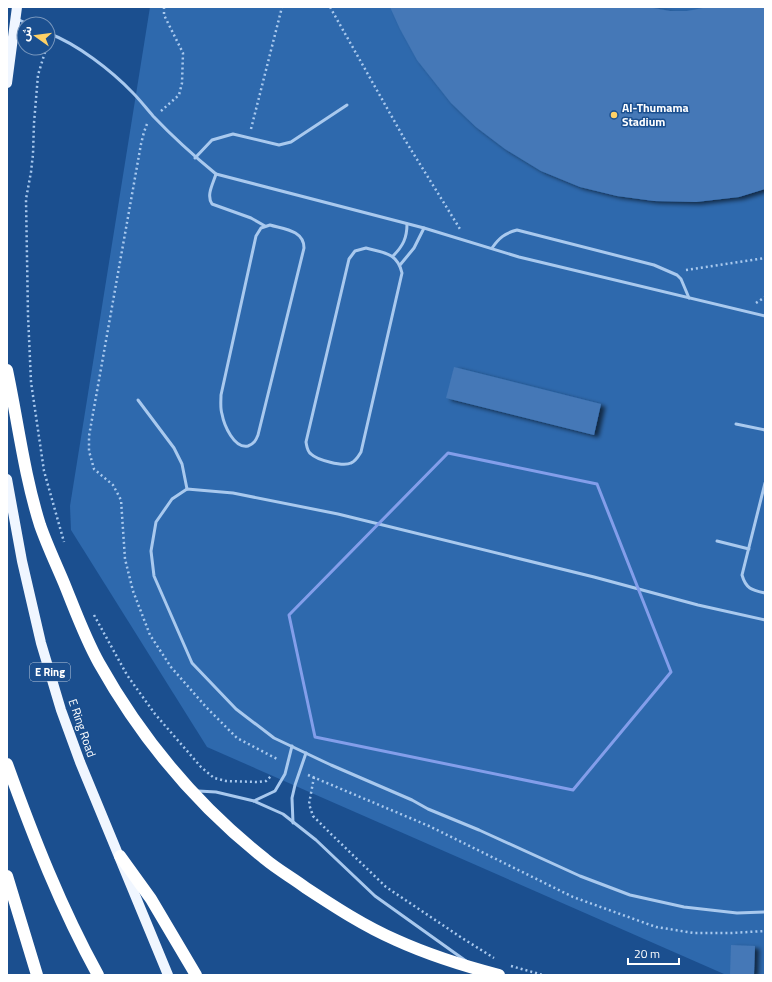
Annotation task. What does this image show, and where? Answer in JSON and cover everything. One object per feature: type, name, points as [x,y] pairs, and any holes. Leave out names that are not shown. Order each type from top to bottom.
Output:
[{"type":"highway","points":[[7,370],[25,468],[32,496],[41,527],[76,615],[99,662],[122,701],[176,774],[222,823],[266,861],[360,922],[396,940],[436,956],[479,970],[502,970]]},
{"type":"highway","points":[[7,764],[29,824],[69,917],[98,975]]},
{"type":"highway","points":[[120,856],[151,900],[196,975]]},
{"type":"highway","points":[[7,876],[37,975]]},
{"type":"main road","points":[[7,83],[16,18]]},
{"type":"main road","name":"E Ring Road","points":[[7,479],[22,561],[46,658],[61,710],[80,762],[168,975]]},
{"type":"lane","points":[[56,36],[64,39],[95,60],[132,92],[195,158],[216,174],[424,228],[520,257],[765,316]]},
{"type":"lane","points":[[195,158],[212,140],[232,134],[279,145],[291,142],[347,105]]},
{"type":"lane","points":[[216,174],[210,195],[212,204],[251,218],[265,226],[270,225],[295,232],[303,239],[304,248],[258,434],[252,445],[246,447],[240,445],[235,440],[225,423],[222,414],[221,395],[256,236],[261,228],[265,226]]},
{"type":"lane","points":[[393,256],[404,242],[407,233],[407,224]]},
{"type":"lane","points":[[400,265],[414,248],[424,228]]},
{"type":"lane","points":[[492,248],[501,237],[507,233],[517,230],[654,265],[672,272],[681,279],[688,298]]},
{"type":"lane","points":[[366,248],[393,256],[400,265],[402,273],[361,452],[358,458],[352,463],[345,465],[316,457],[310,454],[307,449],[306,442],[349,259],[355,251],[366,248]]},
{"type":"lane","points":[[138,400],[174,448],[182,464],[187,488]]},
{"type":"lane","points":[[736,424],[765,430]]},
{"type":"lane","points":[[765,483],[742,575],[744,583],[750,589],[765,593]]},
{"type":"lane","points":[[765,620],[698,605],[338,514],[233,493],[187,488],[172,500],[156,522],[151,551],[154,576],[192,663],[236,709],[274,738],[580,876],[630,895],[684,907],[737,913],[765,912]]},
{"type":"lane","points":[[717,541],[749,549]]},
{"type":"lane","points":[[254,801],[275,791],[285,774],[292,746]]},
{"type":"lane","points":[[293,822],[292,798],[299,771],[306,753]]},
{"type":"lane","points":[[192,791],[216,792],[254,801],[283,814],[316,840],[375,896],[479,970]]},
{"type":"path","points":[[164,7],[164,15],[183,52],[182,83],[179,95],[148,121],[144,132],[89,436],[89,451],[94,469],[113,485],[121,500],[125,559],[134,591],[150,635],[171,667],[206,707],[237,738],[287,765]]},
{"type":"path","points":[[249,137],[282,7]]},
{"type":"path","points":[[330,7],[405,140],[467,240]]},
{"type":"path","points":[[44,56],[38,75],[33,154],[26,200],[28,315],[31,382],[44,471],[64,544]]},
{"type":"path","points":[[672,272],[765,258]]},
{"type":"path","points":[[90,608],[126,675],[155,714],[201,767],[214,778],[226,781],[266,781],[272,775]]},
{"type":"path","points":[[276,765],[278,759]]},
{"type":"path","points":[[299,771],[428,826],[573,897],[656,927],[694,933],[765,931]]},
{"type":"path","points":[[314,777],[309,804],[313,816],[330,833],[386,887],[499,961]]},
{"type":"path","points":[[502,970],[543,975]]},
{"type":"highlighted area","points":[[448,453],[597,484],[671,672],[573,790],[315,737],[289,615]]},
{"type":"shaded area","points":[[150,7],[765,7],[765,975],[724,974],[207,747],[71,530],[70,506]]},
{"type":"building","name":"Al-Thumama Stadium","points":[[390,7],[648,7],[670,11],[687,11],[708,7],[765,7],[765,189],[739,197],[696,202],[654,201],[617,196],[580,187],[541,171],[505,149],[476,127],[451,103],[417,60]]},
{"type":"building","points":[[454,367],[601,404],[594,435],[446,398]]},
{"type":"building","points":[[731,945],[755,946],[754,974],[730,974]]},
{"type":"place","name":"Al-Thumama Stadium","points":[[614,115]]}]
